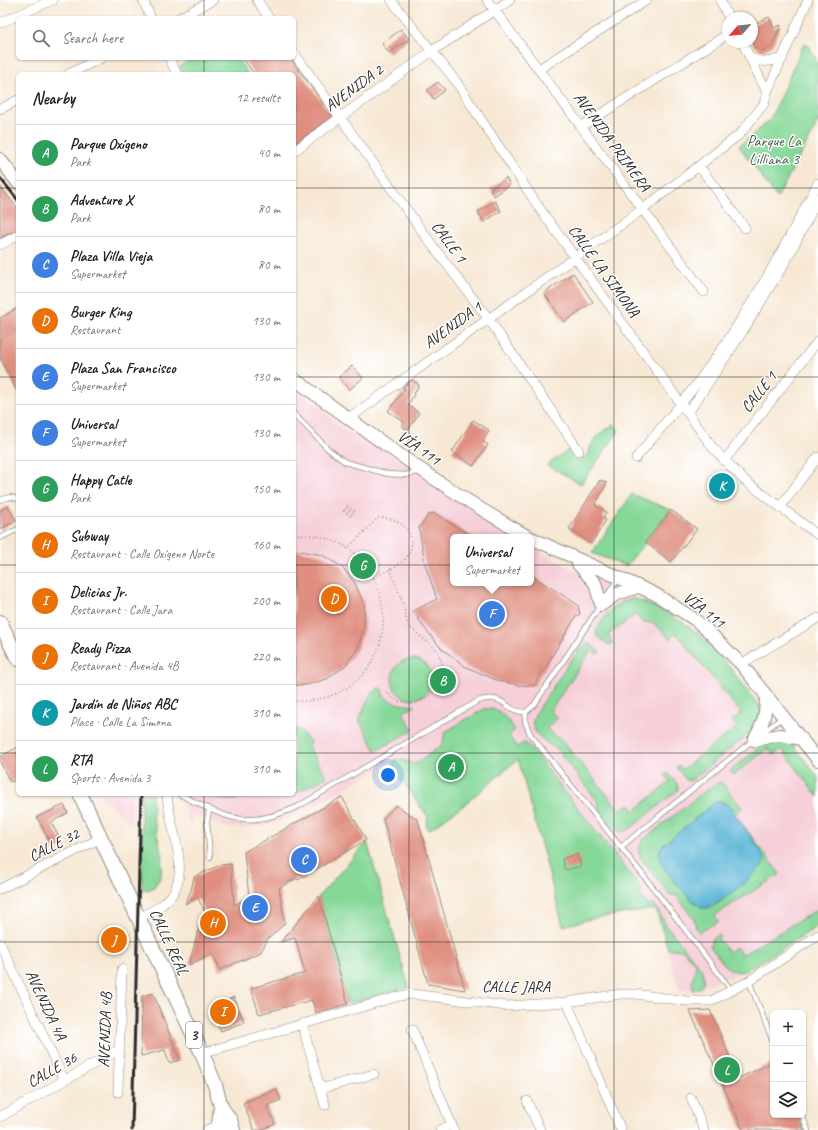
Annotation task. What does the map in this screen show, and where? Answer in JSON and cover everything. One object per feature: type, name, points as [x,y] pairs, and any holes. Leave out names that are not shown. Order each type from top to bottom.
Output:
[{"type":"main road","points":[[0,160],[16,180]]},
{"type":"main road","name":"VÍA 111","points":[[296,380],[423,470],[479,507],[525,534]]},
{"type":"main road","name":"VÍA 111","points":[[534,539],[572,558],[655,594],[694,619],[741,664],[818,760]]},
{"type":"main road","points":[[572,558],[595,583],[601,604],[615,595],[637,587]]},
{"type":"main road","points":[[0,622],[16,655]]},
{"type":"main road","points":[[754,740],[763,725],[766,714],[766,696]]},
{"type":"main road","points":[[754,740],[780,735],[802,739]]},
{"type":"main road","name":"CALLE REAL","points":[[81,796],[202,1053],[215,1085],[221,1107],[222,1127]]},
{"type":"street","points":[[16,16],[53,0]]},
{"type":"street","points":[[143,0],[150,16]]},
{"type":"street","points":[[183,16],[213,0]]},
{"type":"street","points":[[257,0],[268,16]]},
{"type":"street","name":"CALLE LA SIMONA","points":[[391,0],[455,80],[540,209],[724,461],[744,480],[818,535]]},
{"type":"street","name":"AVENIDA PRIMERA","points":[[487,0],[704,292]]},
{"type":"street","name":"AVENIDA 2","points":[[296,149],[340,116],[432,51],[510,0]]},
{"type":"street","points":[[539,69],[647,0]]},
{"type":"street","points":[[720,0],[726,12]]},
{"type":"street","name":"AVENIDA 1","points":[[349,418],[488,318],[575,258],[740,134],[764,104],[766,92],[783,58],[808,0]]},
{"type":"street","points":[[0,23],[16,16]]},
{"type":"street","points":[[582,126],[722,38]]},
{"type":"street","points":[[745,48],[766,92]]},
{"type":"street","name":"CALLE 1","points":[[296,56],[432,245],[488,318],[579,451]]},
{"type":"street","points":[[750,58],[764,62],[773,62],[783,58]]},
{"type":"street","points":[[73,72],[97,60]]},
{"type":"street","points":[[170,60],[176,72]]},
{"type":"street","points":[[0,109],[16,101]]},
{"type":"street","points":[[699,166],[745,228]]},
{"type":"street","points":[[636,458],[681,402],[692,391],[734,330],[780,255],[818,183]]},
{"type":"street","points":[[688,413],[741,334],[783,266],[818,199]]},
{"type":"street","points":[[0,245],[16,236]]},
{"type":"street","name":"CALLE 1","points":[[724,461],[818,340]]},
{"type":"street","points":[[780,507],[818,457]]},
{"type":"street","points":[[741,664],[818,618]]},
{"type":"street","points":[[139,918],[169,898],[173,893],[178,880],[178,852],[167,796]]},
{"type":"street","name":"CALLE 32","points":[[0,889],[101,838]]},
{"type":"street","name":"CALLE JARA","points":[[202,1053],[400,996],[412,994],[490,1005],[567,1002],[595,996],[621,994],[705,1002],[715,1000],[732,991],[818,936]]},
{"type":"street","name":"AVENIDA 4A","points":[[0,943],[64,1080]]},
{"type":"street","name":"AVENIDA 4B","points":[[118,1092],[122,969]]},
{"type":"street","points":[[567,1002],[621,1130]]},
{"type":"street","points":[[302,1024],[325,1105]]},
{"type":"street","points":[[412,1029],[453,1128],[440,1130]]},
{"type":"street","name":"CALLE 36","points":[[0,1117],[120,1048]]},
{"type":"street","points":[[320,1089],[374,1074]]},
{"type":"street","points":[[691,1098],[704,1130]]},
{"type":"street","points":[[527,1101],[540,1130]]},
{"type":"lane","points":[[296,416],[328,450],[345,462],[388,474],[406,475],[423,470]]},
{"type":"lane","points":[[0,500],[10,497],[16,498]]},
{"type":"lane","points":[[0,538],[16,530]]},
{"type":"lane","points":[[183,796],[209,810],[229,818],[244,820],[261,819],[282,814],[317,796],[478,701],[486,698],[498,699],[517,712],[526,712],[534,706],[618,578]]},
{"type":"lane","points":[[526,712],[525,721],[530,734],[621,847],[732,991]]},
{"type":"lane","points":[[621,847],[783,716]]},
{"type":"lane","points":[[209,810],[206,822],[210,857]]},
{"type":"lane","points":[[749,981],[770,1034]]},
{"type":"lane","points":[[803,1118],[808,1130]]},
{"type":"path","points":[[346,507],[354,512]]},
{"type":"path","points":[[343,511],[351,516]]},
{"type":"path","points":[[347,549],[378,518],[392,518],[404,525],[411,540],[411,548],[404,561],[374,577]]},
{"type":"path","points":[[296,535],[310,534],[335,541],[358,556],[374,577],[383,603],[384,623],[384,630],[376,656],[360,678],[338,693],[313,701],[296,701]]},
{"type":"path","points":[[386,692],[397,702],[418,702],[429,696],[438,687],[442,676],[442,663],[437,650],[408,626],[403,604],[390,568]]},
{"type":"path","points":[[208,796],[212,798]]},
{"type":"shaded area","points":[[296,390],[315,403],[345,431],[382,448],[508,534],[450,534],[450,586],[534,586],[534,549],[584,575],[660,609],[689,627],[722,657],[818,777],[818,926],[746,971],[697,989],[679,990],[656,909],[595,918],[563,926],[523,743],[518,747],[509,736],[442,745],[416,764],[397,759],[288,819],[263,826],[240,828],[225,827],[196,815],[191,818],[189,824],[182,796],[296,796]]},
{"type":"shaded area","points":[[100,796],[133,796],[132,824]]},
{"type":"green space","name":"Parque La Lilliana 3","points":[[804,43],[811,49],[818,65],[818,122],[777,198],[739,146],[770,120]]},
{"type":"green space","points":[[190,60],[238,60],[247,72],[182,72],[180,66]]},
{"type":"green space","points":[[614,424],[619,431],[581,484],[547,465],[570,449],[579,461],[589,454],[590,448],[597,436]]},
{"type":"green space","points":[[632,494],[671,510],[626,566],[592,553]]},
{"type":"green space","points":[[633,598],[675,618],[699,634],[727,664],[760,707],[763,714],[754,730],[690,781],[686,780],[676,767],[679,765],[683,769],[737,727],[732,721],[741,713],[676,633],[670,639],[654,623],[642,622],[636,614],[608,635],[613,643],[609,645],[596,635],[596,631],[603,619],[611,610],[621,602]]},
{"type":"green space","points":[[586,643],[590,644],[600,652],[597,654],[591,650],[550,711],[558,718],[547,728],[556,738],[558,736],[620,810],[629,804],[634,811],[670,782],[665,775],[668,773],[678,785],[678,790],[630,829],[622,832],[616,830],[599,810],[599,803],[556,748],[549,745],[542,739],[536,733],[533,726],[536,713],[570,661]]},
{"type":"green space","points":[[416,659],[423,662],[429,668],[432,679],[431,687],[423,696],[416,699],[408,699],[401,696],[393,687],[392,675],[395,668],[404,660]]},
{"type":"green space","points":[[378,688],[382,689],[386,698],[394,702],[415,706],[403,712],[413,730],[376,751],[359,720],[369,697]]},
{"type":"green space","points":[[484,709],[494,709],[505,717],[514,728],[514,731],[509,736],[517,747],[523,743],[527,744],[642,889],[639,894],[649,906],[652,904],[655,905],[668,928],[701,968],[704,978],[701,987],[693,990],[692,983],[696,965],[683,950],[668,949],[656,909],[595,918],[563,926],[518,759],[464,805],[429,830],[426,825],[428,817],[395,771],[393,762],[397,759],[416,764],[442,745],[445,732]]},
{"type":"green space","points":[[296,729],[301,731],[311,743],[307,745],[327,777],[296,793]]},
{"type":"green space","points":[[768,740],[790,741],[818,777],[818,797],[782,749],[773,755],[768,748],[734,775],[730,771]]},
{"type":"green space","points":[[720,782],[723,784],[742,808],[735,814],[780,874],[715,915],[718,922],[699,932],[696,928],[694,919],[676,895],[670,895],[640,857],[639,850],[644,839],[709,788]],"holes":[[[718,801],[725,803],[735,810],[733,812],[762,854],[726,897],[709,908],[702,907],[691,898],[659,850],[714,803]]]},
{"type":"green space","points":[[141,796],[152,796],[153,817],[162,856],[161,877],[153,888],[142,891]]},
{"type":"green space","points":[[211,796],[247,796],[235,800],[224,800]]},
{"type":"green space","points":[[367,842],[409,988],[399,989],[348,1004],[319,896]]},
{"type":"green space","points":[[818,909],[818,926],[746,971],[734,971],[729,968],[721,961],[710,946],[712,939],[718,935],[720,936],[718,939],[729,952],[736,947],[742,955]]},
{"type":"water","points":[[718,801],[731,806],[735,810],[733,812],[760,849],[765,861],[755,873],[736,890],[717,903],[703,908],[698,906],[686,895],[668,873],[661,863],[660,852],[662,846]]},
{"type":"building","points":[[769,17],[774,28],[781,25],[772,46],[761,51],[757,48],[758,22]]},
{"type":"building","points":[[401,29],[409,39],[389,53],[382,44]]},
{"type":"building","points":[[244,60],[291,60],[332,116],[296,143],[296,72],[253,72]]},
{"type":"building","points":[[438,82],[445,90],[434,99],[427,90]]},
{"type":"building","points":[[506,178],[510,185],[494,196],[490,189]]},
{"type":"building","points":[[0,186],[16,206],[16,230],[0,238]]},
{"type":"building","points":[[495,201],[501,211],[484,222],[478,212]]},
{"type":"building","points":[[573,273],[593,302],[564,322],[544,293]]},
{"type":"building","points":[[16,309],[16,389],[0,358],[0,318]]},
{"type":"building","points":[[352,366],[363,378],[349,390],[339,377]]},
{"type":"building","points":[[412,380],[419,385],[408,405],[419,413],[408,430],[402,426],[404,422],[388,411],[405,389],[403,387]]},
{"type":"building","points":[[473,420],[489,430],[483,442],[488,445],[473,466],[452,452]]},
{"type":"building","points":[[721,475],[733,484],[723,497],[711,488]]},
{"type":"building","points":[[600,480],[607,483],[595,505],[606,512],[603,518],[606,520],[591,544],[569,529]]},
{"type":"building","points":[[8,506],[16,521],[0,529],[0,510]]},
{"type":"building","points":[[671,510],[697,529],[671,562],[645,542]]},
{"type":"building","points":[[434,513],[468,534],[450,534],[450,586],[534,586],[534,577],[578,605],[580,614],[575,618],[534,686],[518,685],[499,681],[466,667],[441,648],[413,611],[437,599],[425,564],[419,528],[429,514]]},
{"type":"building","points":[[296,551],[322,555],[341,566],[355,583],[364,604],[364,627],[358,648],[345,666],[327,679],[306,685],[296,685]]},
{"type":"building","points":[[16,748],[16,780],[10,782],[0,762],[0,757]]},
{"type":"building","points":[[342,797],[366,840],[298,880],[297,878],[279,888],[285,923],[267,940],[261,952],[220,970],[213,953],[189,965],[200,923],[208,918],[198,898],[185,904],[191,890],[194,877],[220,865],[231,864],[234,905],[249,897],[244,852]]},
{"type":"building","points":[[64,805],[68,813],[51,822],[64,847],[54,851],[37,817]]},
{"type":"building","points":[[396,805],[418,820],[465,990],[428,984],[383,819]]},
{"type":"building","points":[[577,854],[581,866],[565,870],[562,859]]},
{"type":"building","points":[[319,896],[348,1004],[316,1013],[312,1000],[259,1014],[251,988],[305,973],[295,938],[281,942]]},
{"type":"building","points":[[117,929],[125,943],[110,951],[103,937]]},
{"type":"building","points":[[153,993],[180,1060],[169,1063],[165,1050],[141,1056],[142,996]]},
{"type":"building","points":[[234,997],[244,1022],[221,1031],[211,1008]]},
{"type":"building","points":[[710,1010],[739,1078],[770,1063],[770,1118],[798,1118],[804,1130],[743,1130],[690,1011]]},
{"type":"building","points":[[276,1089],[281,1100],[267,1106],[275,1124],[261,1130],[254,1130],[243,1103]]},
{"type":"railway","points":[[0,178],[16,198]]},
{"type":"railway","points":[[132,1130],[141,796]]},
{"type":"place","name":"Jardín de Niños ABC","points":[[722,486]]},
{"type":"place","name":"Happy Catle","points":[[363,566]]},
{"type":"place","name":"Burger King","points":[[334,599]]},
{"type":"place","name":"Universal","points":[[492,614]]},
{"type":"place","name":"Adventure X","points":[[443,681]]},
{"type":"place","name":"Parque Oxígeno","points":[[451,767]]},
{"type":"place","name":"Plaza Villa Vieja","points":[[304,860]]},
{"type":"place","name":"Plaza San Francisco","points":[[255,908]]},
{"type":"place","name":"Subway","points":[[213,923]]},
{"type":"place","name":"Ready Pizza","points":[[114,940]]},
{"type":"place","name":"Delicias Jr.","points":[[223,1012]]},
{"type":"place","name":"RTA","points":[[727,1070]]}]
